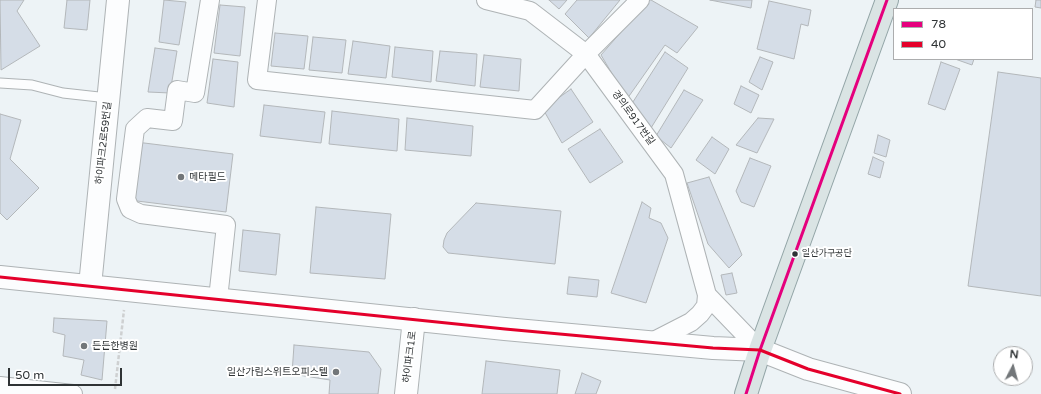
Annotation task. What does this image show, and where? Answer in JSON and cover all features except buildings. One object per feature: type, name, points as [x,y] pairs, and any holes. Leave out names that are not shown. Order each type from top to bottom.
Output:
[{"type":"main road","points":[[746,394],[760,350],[886,0]]},
{"type":"street","name":"하이파크2로59번길","points":[[90,286],[118,0]]},
{"type":"street","points":[[210,0],[195,93],[176,90],[173,121],[147,118],[134,129],[126,199],[130,209],[141,214],[226,225],[218,299]]},
{"type":"street","points":[[267,0],[257,80],[535,110],[586,54],[640,0]]},
{"type":"street","name":"경의로917번길","points":[[486,0],[530,11],[586,54],[674,174],[707,295]]},
{"type":"street","points":[[0,277],[713,348],[760,350],[808,369],[900,394]]},
{"type":"street","points":[[707,295],[760,350]]},
{"type":"street","points":[[652,342],[691,322],[706,306],[707,295]]},
{"type":"street","name":"하이파크1로","points":[[406,394],[414,319]]},
{"type":"street","points":[[0,386],[73,394]]},
{"type":"lane","points":[[0,83],[32,85],[63,93],[108,98]]},
{"type":"path","points":[[115,390],[124,310]]},
{"type":"transit line","name":"78","points":[[746,394],[760,350],[887,0]]},
{"type":"transit line","name":"40","points":[[0,277],[505,329],[713,348],[760,350],[808,369],[900,394]]},
{"type":"place","name":"메타필드","points":[[181,177]]},
{"type":"place","name":"일산가구공단","points":[[795,254]]},
{"type":"place","name":"든든한병원","points":[[84,346]]},
{"type":"place","name":"일산가림스위트오피스텔","points":[[336,372]]}]
